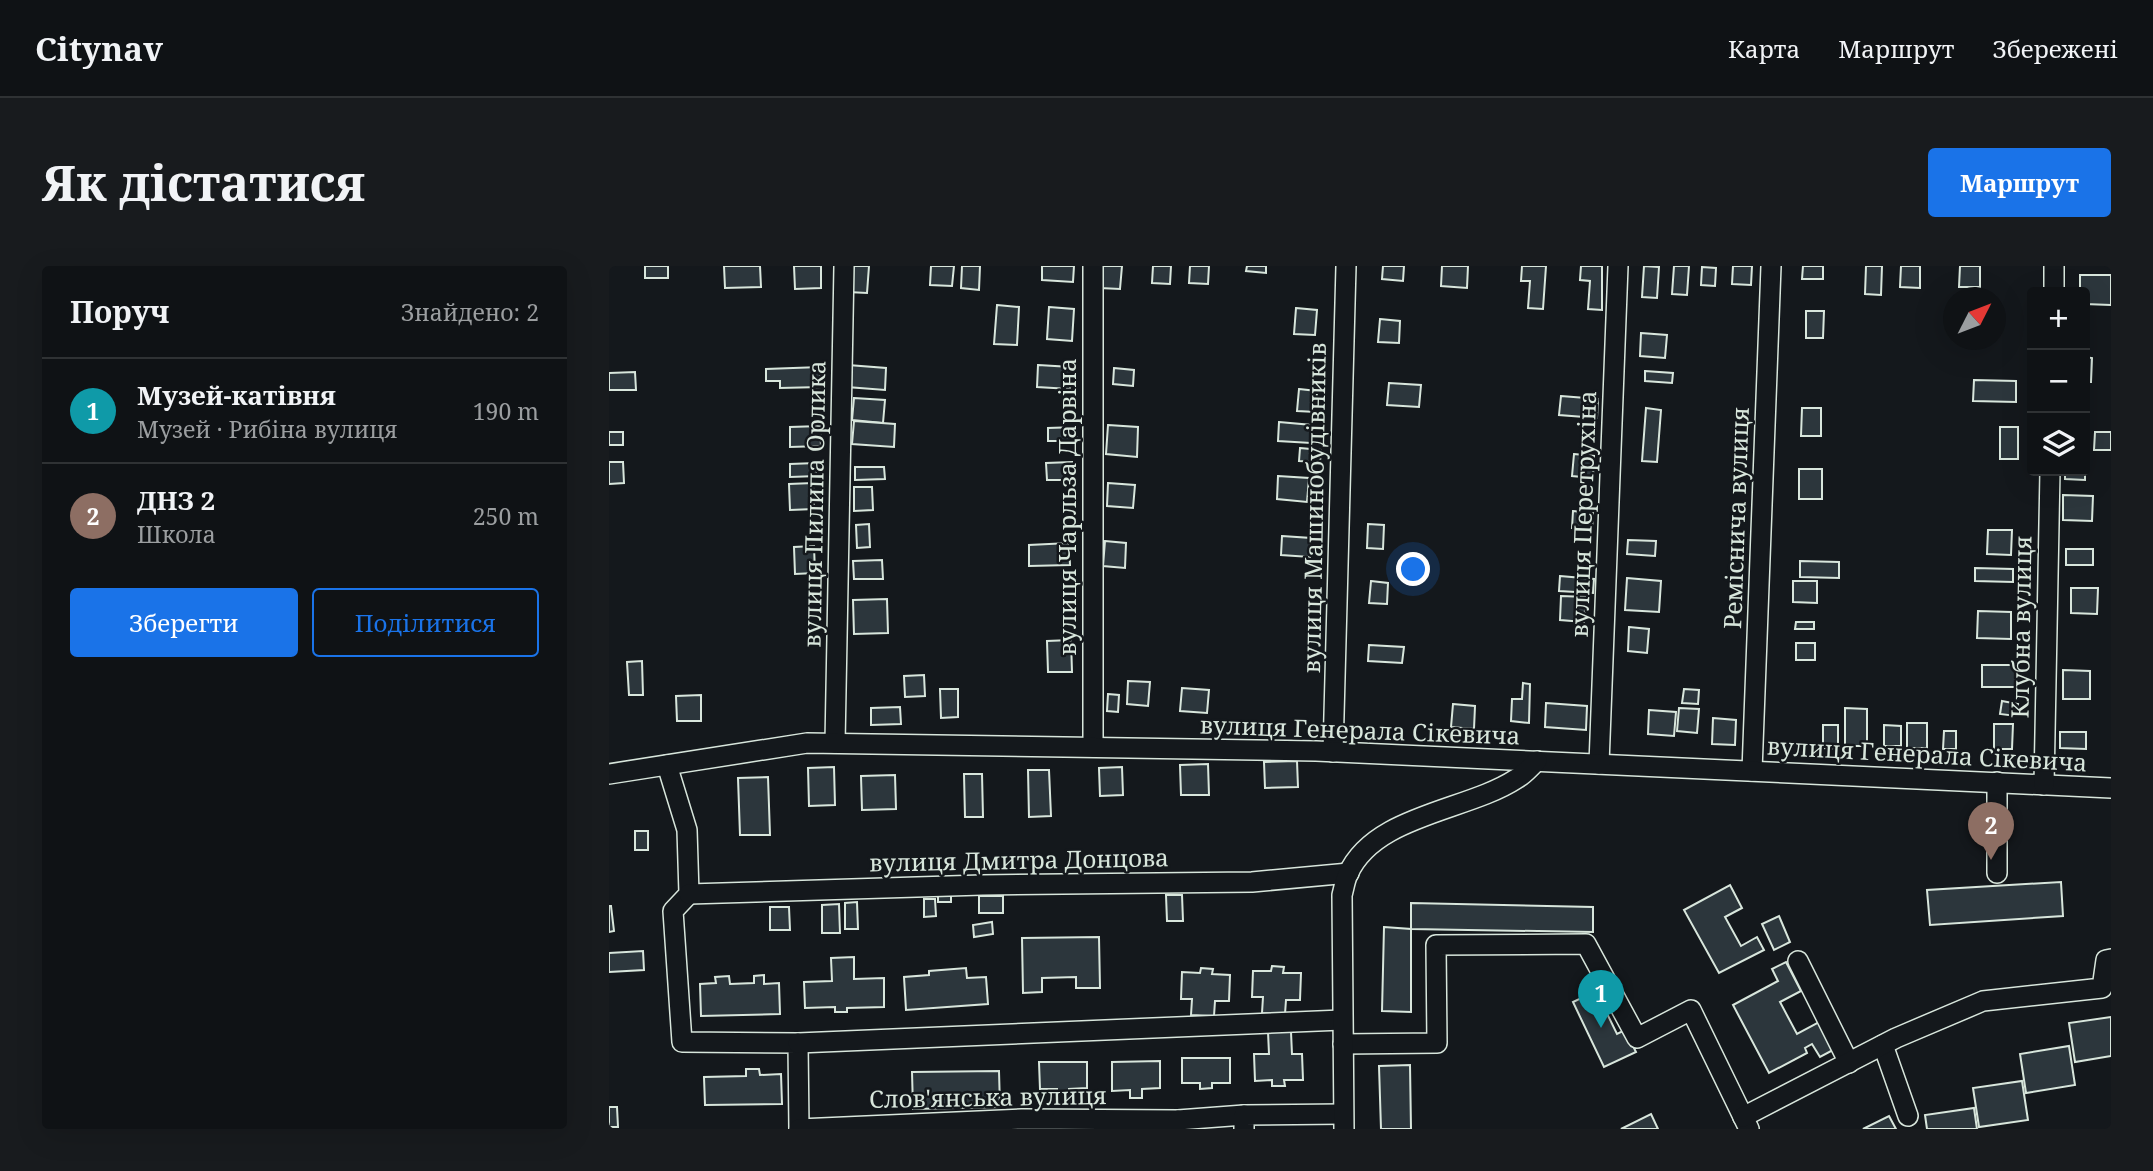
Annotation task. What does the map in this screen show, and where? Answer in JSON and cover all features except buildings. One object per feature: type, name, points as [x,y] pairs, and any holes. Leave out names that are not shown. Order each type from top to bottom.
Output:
[{"type":"street","name":"вулиця Пилипа Орлика","points":[[835,743],[843,266]]},
{"type":"street","name":"вулиця Чарльза Дарвіна","points":[[1093,266],[1093,747]]},
{"type":"street","name":"вулиця Машинобудівників","points":[[1333,752],[1346,266]]},
{"type":"street","name":"вулиця Перетрухіна","points":[[1599,764],[1618,266]]},
{"type":"street","name":"Реміснича вулиця","points":[[1752,771],[1771,266]]},
{"type":"street","points":[[2054,266],[2054,287]]},
{"type":"street","name":"Клубна вулиця","points":[[2044,785],[2050,476]]},
{"type":"street","name":"вулиця Генерала Сікевича","points":[[609,774],[807,743],[835,743],[1333,752],[2111,788]]},
{"type":"street","points":[[1344,1121],[1342,895],[1349,873],[1363,852],[1390,831],[1472,800],[1517,779],[1537,761]]},
{"type":"street","points":[[667,765],[687,830],[689,894],[673,911],[682,1042],[798,1043],[1342,1020]]},
{"type":"street","points":[[1997,782],[1997,873]]},
{"type":"street","name":"вулиця Дмитра Донцова","points":[[689,894],[982,885],[1252,882],[1349,873]]},
{"type":"street","points":[[1343,1044],[1437,1043],[1436,945],[1586,944],[1637,1038],[1691,1010],[1746,1123],[1883,1045],[1983,1001],[2102,988],[2106,960],[2111,960]]},
{"type":"street","points":[[1798,961],[1849,1063]]},
{"type":"street","points":[[798,1043],[799,1129]]},
{"type":"street","points":[[1883,1045],[1908,1116]]},
{"type":"street","name":"Слов'янська вулиця","points":[[799,1129],[1022,1119],[1178,1124],[1344,1121]]},
{"type":"place","name":"ДНЗ 2","points":[[1991,860]]},
{"type":"place","name":"Музей-катівня","points":[[1601,1028]]}]
